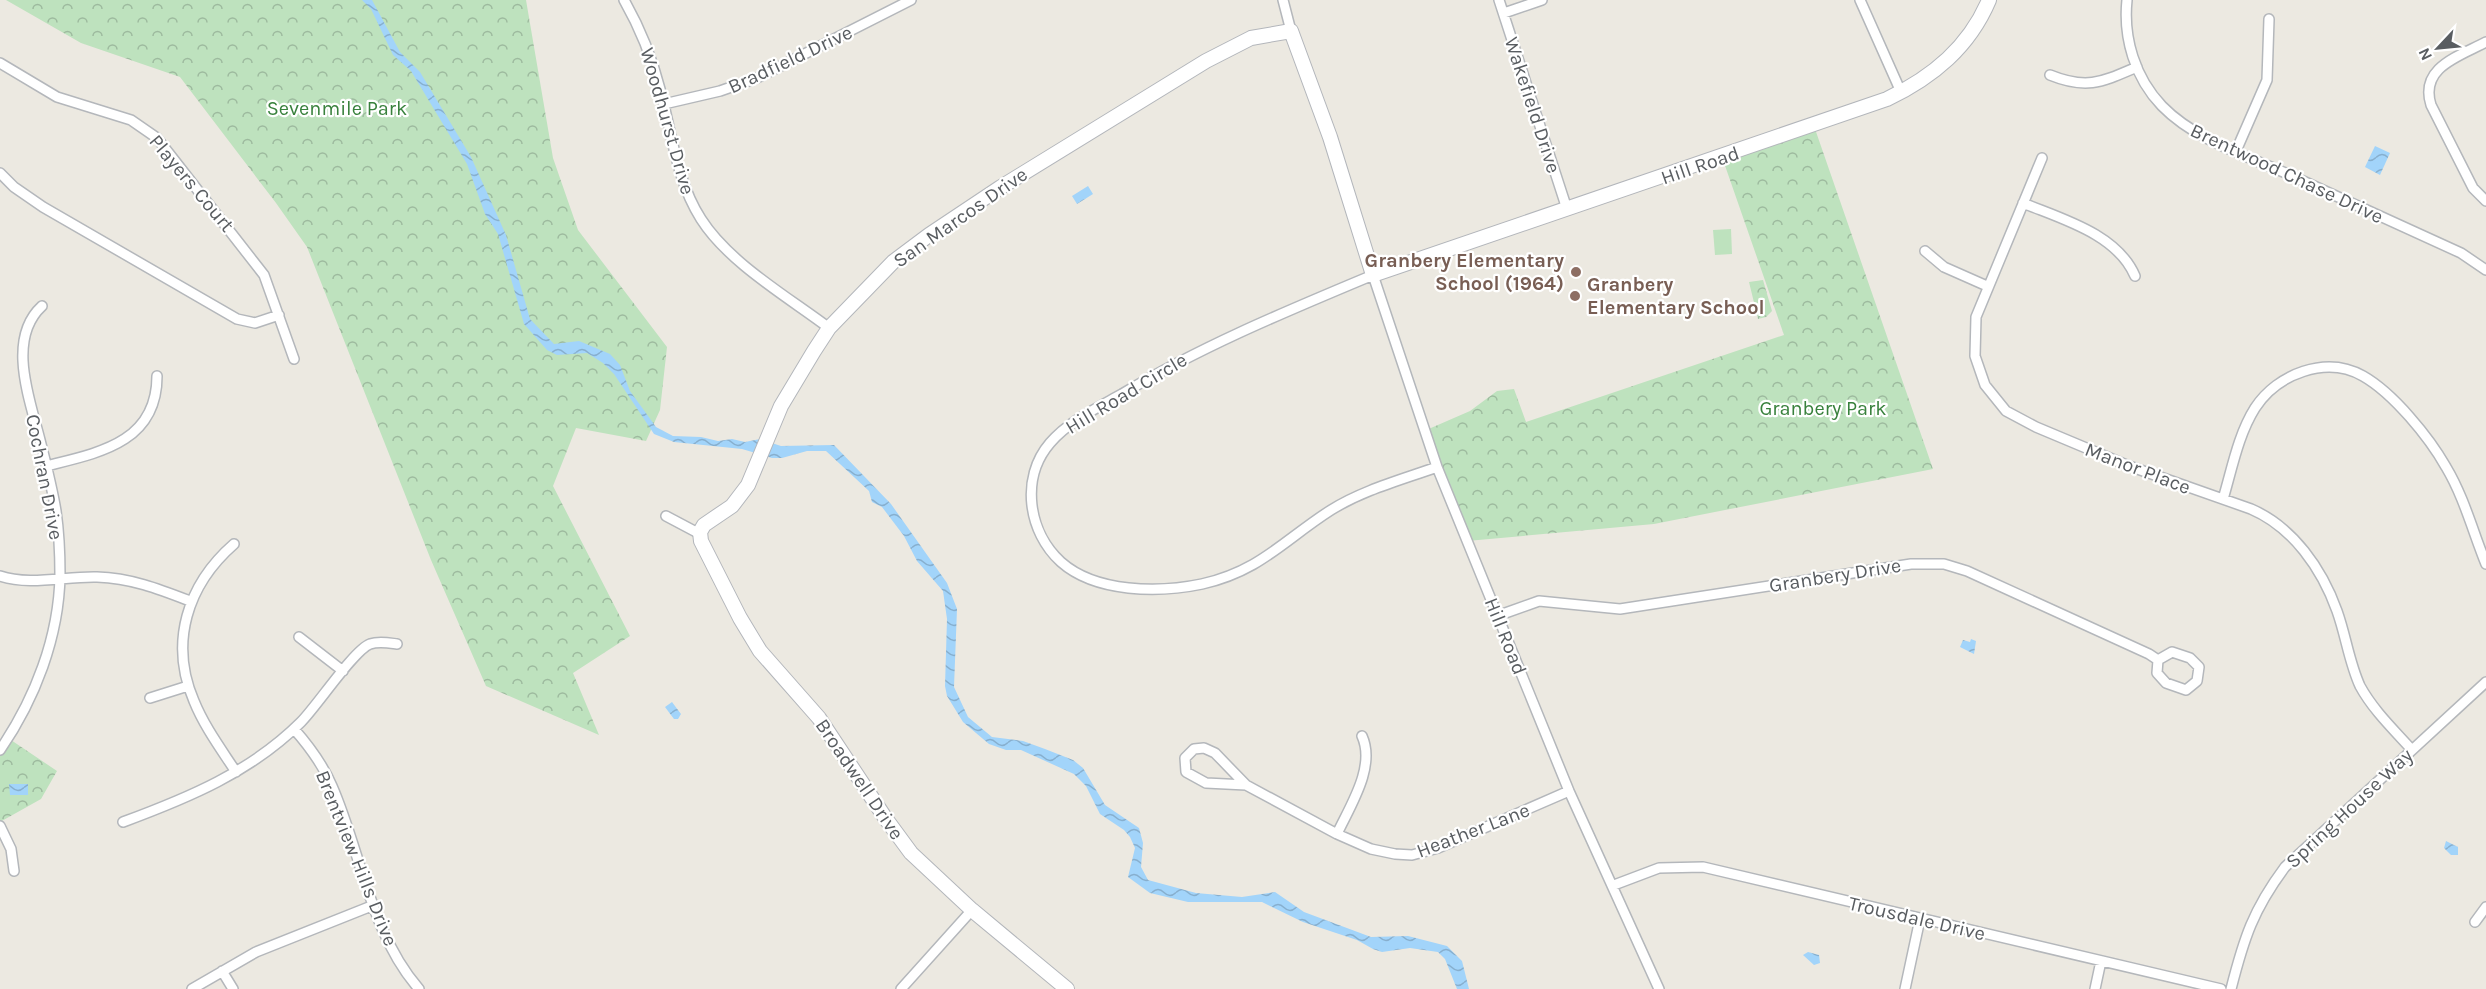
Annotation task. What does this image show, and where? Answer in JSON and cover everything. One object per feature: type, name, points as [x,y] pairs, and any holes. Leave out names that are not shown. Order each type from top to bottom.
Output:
[{"type":"street","name":"Woodhurst Drive","points":[[624,0],[642,35],[664,104],[682,177],[695,209],[707,228],[736,257],[829,328]]},
{"type":"street","name":"Bradfield Drive","points":[[664,104],[720,91],[758,78],[911,0]]},
{"type":"street","name":"Hill Road","points":[[1283,0],[1291,31],[1330,137],[1437,467],[1569,791],[1614,885],[1659,989]]},
{"type":"street","name":"Wakefield Drive","points":[[1499,0],[1568,209]]},
{"type":"street","points":[[1503,13],[1542,0]]},
{"type":"street","points":[[1860,0],[1901,92]]},
{"type":"street","name":"Hill Road","points":[[1373,275],[1814,126],[1901,92],[1928,76],[1956,52],[1976,26],[1989,0]]},
{"type":"street","name":"Brentwood Chase Drive","points":[[2127,0],[2126,23],[2137,67],[2152,94],[2173,116],[2195,131],[2236,151],[2461,253],[2486,270]]},
{"type":"street","points":[[2236,151],[2267,80],[2269,20]]},
{"type":"street","name":"San Marcos Drive","points":[[700,533],[707,521],[724,512],[741,496],[792,386],[829,328],[880,274],[905,252],[1001,187],[1230,48],[1254,37],[1291,31]]},
{"type":"street","points":[[2486,42],[2440,66],[2433,74],[2428,91],[2431,105],[2470,183],[2486,201]]},
{"type":"street","name":"Players Court","points":[[0,63],[57,97],[131,120],[151,132],[259,266],[294,359]]},
{"type":"street","points":[[2050,75],[2072,83],[2091,85],[2137,67]]},
{"type":"street","name":"Manor Place","points":[[2042,158],[1987,286],[1975,324],[1975,356],[1985,385],[2001,406],[2022,420],[2087,449],[2268,517],[2288,533],[2310,559],[2326,584],[2338,612],[2352,664],[2364,693],[2412,750]]},
{"type":"street","points":[[0,173],[14,187],[43,207],[237,319],[252,324],[279,315]]},
{"type":"street","points":[[2023,203],[2092,234],[2122,255],[2135,276]]},
{"type":"street","points":[[1924,251],[1944,267],[1987,286]]},
{"type":"street","name":"Hill Road Circle","points":[[1373,275],[1192,353],[1069,425],[1047,447],[1037,467],[1031,500],[1037,528],[1057,558],[1080,574],[1139,588],[1188,586],[1228,577],[1249,568],[1342,504],[1437,467]]},
{"type":"street","name":"Cochran Drive","points":[[0,750],[23,712],[40,674],[52,632],[60,578],[57,519],[23,358],[27,327],[42,306]]},
{"type":"street","points":[[2223,499],[2247,424],[2266,394],[2288,378],[2303,371],[2347,370],[2365,377],[2387,394],[2440,457],[2456,487],[2486,564]]},
{"type":"street","points":[[46,466],[105,451],[128,437],[150,410],[156,393],[157,376]]},
{"type":"street","points":[[666,516],[700,533]]},
{"type":"street","name":"Broadwell Drive","points":[[700,533],[704,548],[728,597],[760,651],[819,718],[911,853],[972,910],[1067,989]]},
{"type":"street","points":[[234,544],[208,571],[190,601],[182,645],[188,686],[200,713],[236,772]]},
{"type":"street","name":"Granbery Drive","points":[[1497,616],[1539,601],[1620,609],[1903,565],[1935,563],[1967,571],[2158,660]]},
{"type":"street","points":[[0,576],[16,580],[60,578],[131,580],[190,601]]},
{"type":"street","points":[[299,637],[343,671]]},
{"type":"street","points":[[123,822],[198,794],[236,772],[294,729],[358,653],[370,644],[397,644]]},
{"type":"street","points":[[2172,652],[2190,658],[2199,667],[2199,678],[2192,688],[2186,690],[2166,683],[2157,674],[2158,660],[2172,652]]},
{"type":"street","name":"Spring House Way","points":[[2231,989],[2250,922],[2262,899],[2285,867],[2486,682]]},
{"type":"street","points":[[150,698],[188,686]]},
{"type":"street","name":"Brentview Hills Drive","points":[[294,729],[314,754],[331,785],[374,905],[395,953],[419,989]]},
{"type":"street","points":[[1337,834],[1353,799],[1365,763],[1366,748],[1362,736]]},
{"type":"street","name":"Heather Lane","points":[[1246,785],[1199,780],[1186,772],[1185,758],[1194,749],[1210,750],[1222,757],[1246,785],[1337,834],[1377,851],[1405,855],[1418,854],[1449,843],[1569,791]]},
{"type":"street","points":[[0,826],[11,849],[14,872]]},
{"type":"street","name":"Trousdale Drive","points":[[1614,885],[1659,868],[1694,866],[2221,989]]},
{"type":"street","points":[[192,989],[271,945],[374,905]]},
{"type":"street","points":[[2475,922],[2486,908]]},
{"type":"street","points":[[901,989],[972,910]]},
{"type":"street","points":[[1905,989],[1920,919]]},
{"type":"street","points":[[2095,989],[2101,961]]},
{"type":"street","points":[[222,971],[233,989]]},
{"type":"green space","name":"Sevenmile Park","points":[[6,0],[526,0],[553,158],[578,230],[667,347],[660,410],[646,441],[576,428],[553,486],[630,636],[573,673],[599,735],[486,686],[431,560],[307,247],[180,77],[81,43]]},
{"type":"green space","name":"Granbery Park","points":[[1814,126],[1933,469],[1654,524],[1467,541],[1424,431],[1470,411],[1497,391],[1514,389],[1526,422],[1784,335],[1722,157]]},
{"type":"green space","points":[[1731,229],[1732,254],[1715,255],[1713,230]]},
{"type":"green space","points":[[1763,280],[1772,311],[1766,317],[1758,319],[1749,282]]},
{"type":"green space","points":[[8,738],[57,771],[41,799],[0,822],[0,750]]},
{"type":"water","points":[[362,0],[372,0],[400,52],[420,72],[471,157],[506,235],[530,319],[554,344],[579,341],[610,354],[620,365],[630,391],[656,427],[673,436],[701,437],[718,441],[732,439],[745,442],[760,439],[781,446],[834,445],[891,504],[947,583],[957,609],[954,687],[968,717],[992,737],[1023,741],[1073,760],[1083,768],[1105,805],[1139,828],[1143,843],[1141,867],[1148,880],[1196,893],[1242,897],[1275,892],[1304,912],[1371,937],[1408,936],[1447,946],[1462,961],[1469,989],[1457,989],[1445,959],[1438,952],[1410,948],[1382,952],[1357,940],[1303,922],[1262,902],[1188,902],[1150,893],[1128,877],[1135,848],[1130,837],[1124,830],[1100,814],[1086,786],[1074,774],[1021,750],[1006,750],[989,744],[963,722],[947,696],[945,686],[947,619],[943,591],[917,561],[904,536],[882,507],[872,502],[869,491],[826,451],[807,451],[782,458],[772,458],[742,449],[674,442],[654,434],[614,374],[603,363],[587,353],[557,355],[547,350],[524,324],[498,234],[485,214],[467,164],[411,71],[393,55],[371,9]]},
{"type":"water","points":[[2375,146],[2390,153],[2380,175],[2365,167]]},
{"type":"water","points":[[1088,186],[1093,194],[1077,204],[1072,196]]},
{"type":"water","points":[[1971,639],[1976,641],[1974,654],[1960,647],[1963,640],[1970,642]]},
{"type":"water","points":[[672,702],[681,714],[678,719],[674,719],[665,707]]},
{"type":"water","points":[[9,784],[28,784],[28,795],[10,795]]},
{"type":"water","points":[[2446,841],[2458,847],[2458,855],[2451,855],[2444,848]]},
{"type":"water","points":[[1808,952],[1819,955],[1820,963],[1814,965],[1803,955]]},
{"type":"place","name":"Granbery Elementary School (1964)","points":[[1576,272]]},
{"type":"place","name":"Granbery Elementary School","points":[[1575,296]]}]
